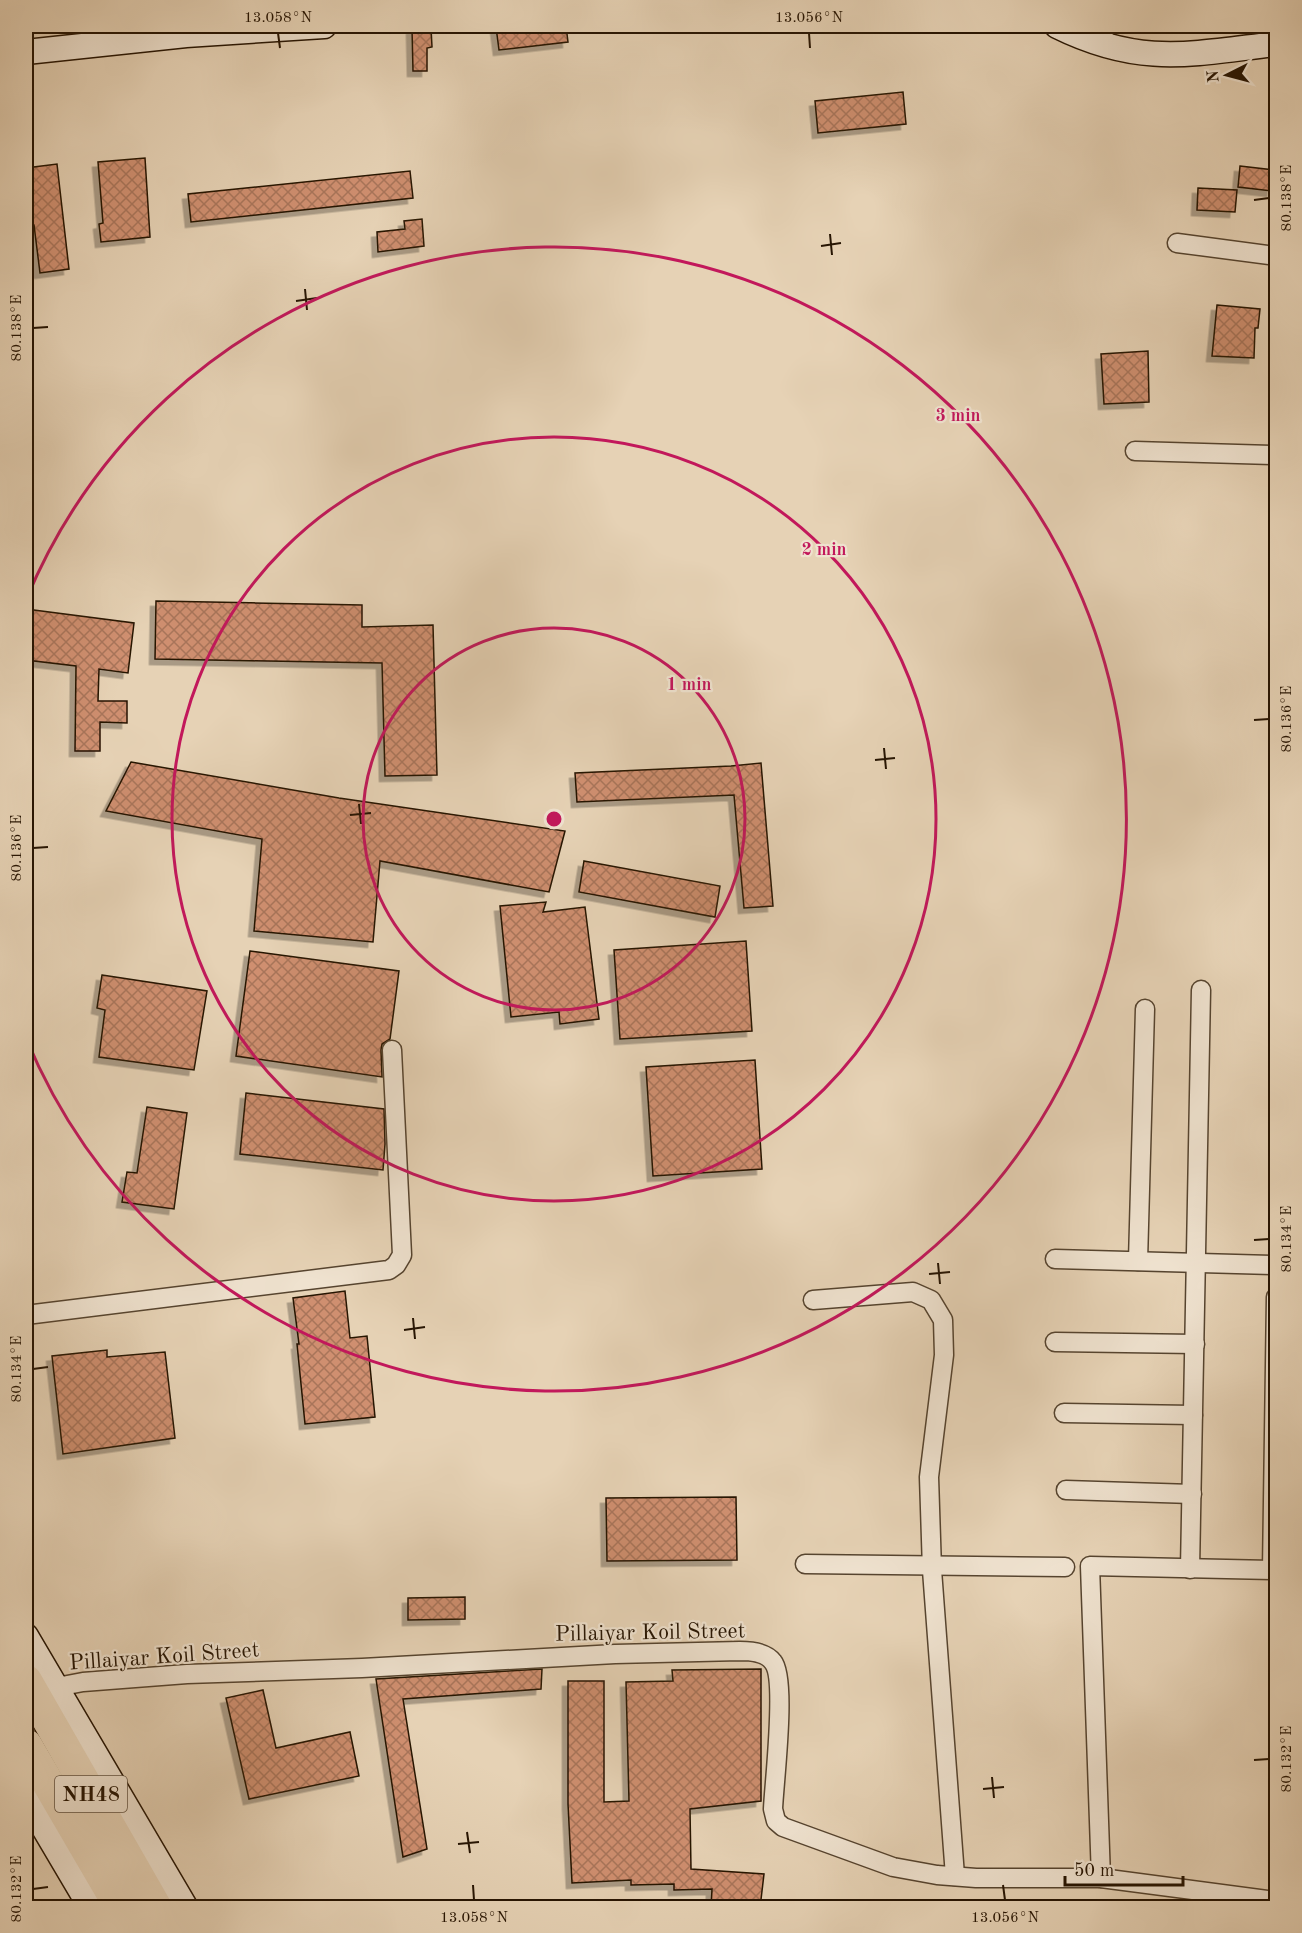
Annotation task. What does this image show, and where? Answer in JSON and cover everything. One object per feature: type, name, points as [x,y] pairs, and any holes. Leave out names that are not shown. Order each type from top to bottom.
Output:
[{"type":"highway","name":"NH48","points":[[40,1690],[156,1908]]},
{"type":"highway","name":"NH48","points":[[26,1745],[121,1908]]},
{"type":"street","points":[[26,52],[186,35],[324,26]]},
{"type":"street","points":[[1057,26],[1104,35],[1164,56],[1276,44]]},
{"type":"street","points":[[1177,243],[1276,256]]},
{"type":"street","points":[[1135,451],[1276,455]]},
{"type":"street","points":[[1190,1569],[1201,990]]},
{"type":"street","points":[[1138,1262],[1145,1009]]},
{"type":"street","points":[[26,1315],[378,1271],[396,1265],[402,1255],[392,1050]]},
{"type":"street","points":[[1055,1259],[1276,1265]]},
{"type":"street","points":[[813,1300],[913,1292],[931,1300],[943,1320],[944,1355],[929,1478],[932,1566],[955,1876]]},
{"type":"street","points":[[1101,1878],[1090,1566],[1274,1570],[1276,1297]]},
{"type":"street","points":[[1054,1342],[1195,1344]]},
{"type":"street","points":[[1064,1413],[1193,1415]]},
{"type":"street","points":[[1066,1490],[1192,1494]]},
{"type":"street","points":[[805,1564],[1065,1567]]},
{"type":"street","points":[[26,1636],[40,1690],[186,1908]]},
{"type":"street","name":"Pillaiyar Koil Street","points":[[40,1690],[83,1682],[187,1674],[362,1668],[615,1654],[756,1652],[771,1660],[778,1672],[773,1809],[776,1821],[790,1831],[893,1867],[955,1876],[1017,1879],[1101,1878],[1276,1901]]},
{"type":"street","points":[[26,1798],[91,1908]]},
{"type":"building","points":[[566,26],[568,42],[499,50],[496,27]]},
{"type":"building","points":[[431,28],[432,47],[427,48],[427,71],[413,71],[412,29]]},
{"type":"building","points":[[903,92],[906,124],[818,133],[815,101]]},
{"type":"building","points":[[145,158],[150,237],[101,242],[99,224],[103,223],[98,162]]},
{"type":"building","points":[[57,164],[69,269],[40,273],[34,225],[26,226],[26,168]]},
{"type":"building","points":[[1240,166],[1274,170],[1272,191],[1238,187]]},
{"type":"building","points":[[410,171],[413,198],[191,222],[188,194]]},
{"type":"building","points":[[1198,188],[1237,190],[1235,212],[1197,210]]},
{"type":"building","points":[[422,219],[424,246],[378,252],[377,232],[405,229],[404,221]]},
{"type":"building","points":[[1217,305],[1260,309],[1258,328],[1255,328],[1254,358],[1212,356]]},
{"type":"building","points":[[1148,351],[1149,402],[1104,404],[1101,354]]},
{"type":"building","points":[[156,601],[362,605],[362,627],[433,625],[437,775],[385,776],[382,663],[155,659]]},
{"type":"building","points":[[26,609],[134,623],[128,673],[99,669],[98,701],[127,701],[127,723],[100,722],[100,751],[75,751],[76,666],[26,660]]},
{"type":"building","points":[[131,762],[339,798],[565,831],[549,892],[380,861],[373,942],[254,931],[262,839],[106,811]]},
{"type":"building","points":[[761,763],[773,906],[744,908],[734,795],[577,802],[575,773]]},
{"type":"building","points":[[584,861],[720,886],[715,917],[579,892]]},
{"type":"building","points":[[546,902],[543,912],[585,907],[599,1019],[560,1024],[559,1012],[511,1017],[500,906]]},
{"type":"building","points":[[746,941],[752,1031],[620,1039],[614,950]]},
{"type":"building","points":[[250,951],[399,971],[390,1039],[382,1044],[381,1050],[382,1077],[236,1056]]},
{"type":"building","points":[[102,975],[207,991],[194,1070],[99,1057],[105,1010],[97,1008]]},
{"type":"building","points":[[755,1060],[762,1169],[653,1176],[646,1067]]},
{"type":"building","points":[[246,1093],[384,1109],[383,1170],[240,1154]]},
{"type":"building","points":[[147,1107],[187,1113],[174,1209],[122,1202],[127,1172],[137,1173]]},
{"type":"building","points":[[345,1291],[350,1338],[367,1336],[375,1417],[305,1424],[293,1298]]},
{"type":"building","points":[[107,1350],[107,1357],[165,1352],[175,1438],[63,1454],[52,1356]]},
{"type":"building","points":[[736,1497],[737,1560],[607,1561],[606,1498]]},
{"type":"building","points":[[465,1597],[465,1619],[408,1620],[408,1598]]},
{"type":"building","points":[[542,1669],[541,1689],[403,1699],[427,1849],[403,1857],[376,1679]]},
{"type":"building","points":[[761,1669],[761,1801],[690,1809],[691,1869],[764,1874],[760,1908],[711,1908],[712,1889],[674,1890],[674,1884],[631,1885],[631,1880],[572,1883],[568,1804],[568,1681],[604,1681],[604,1802],[629,1801],[626,1682],[673,1681],[672,1670]]},
{"type":"building","points":[[263,1690],[276,1748],[350,1732],[359,1776],[249,1799],[226,1698]]}]
